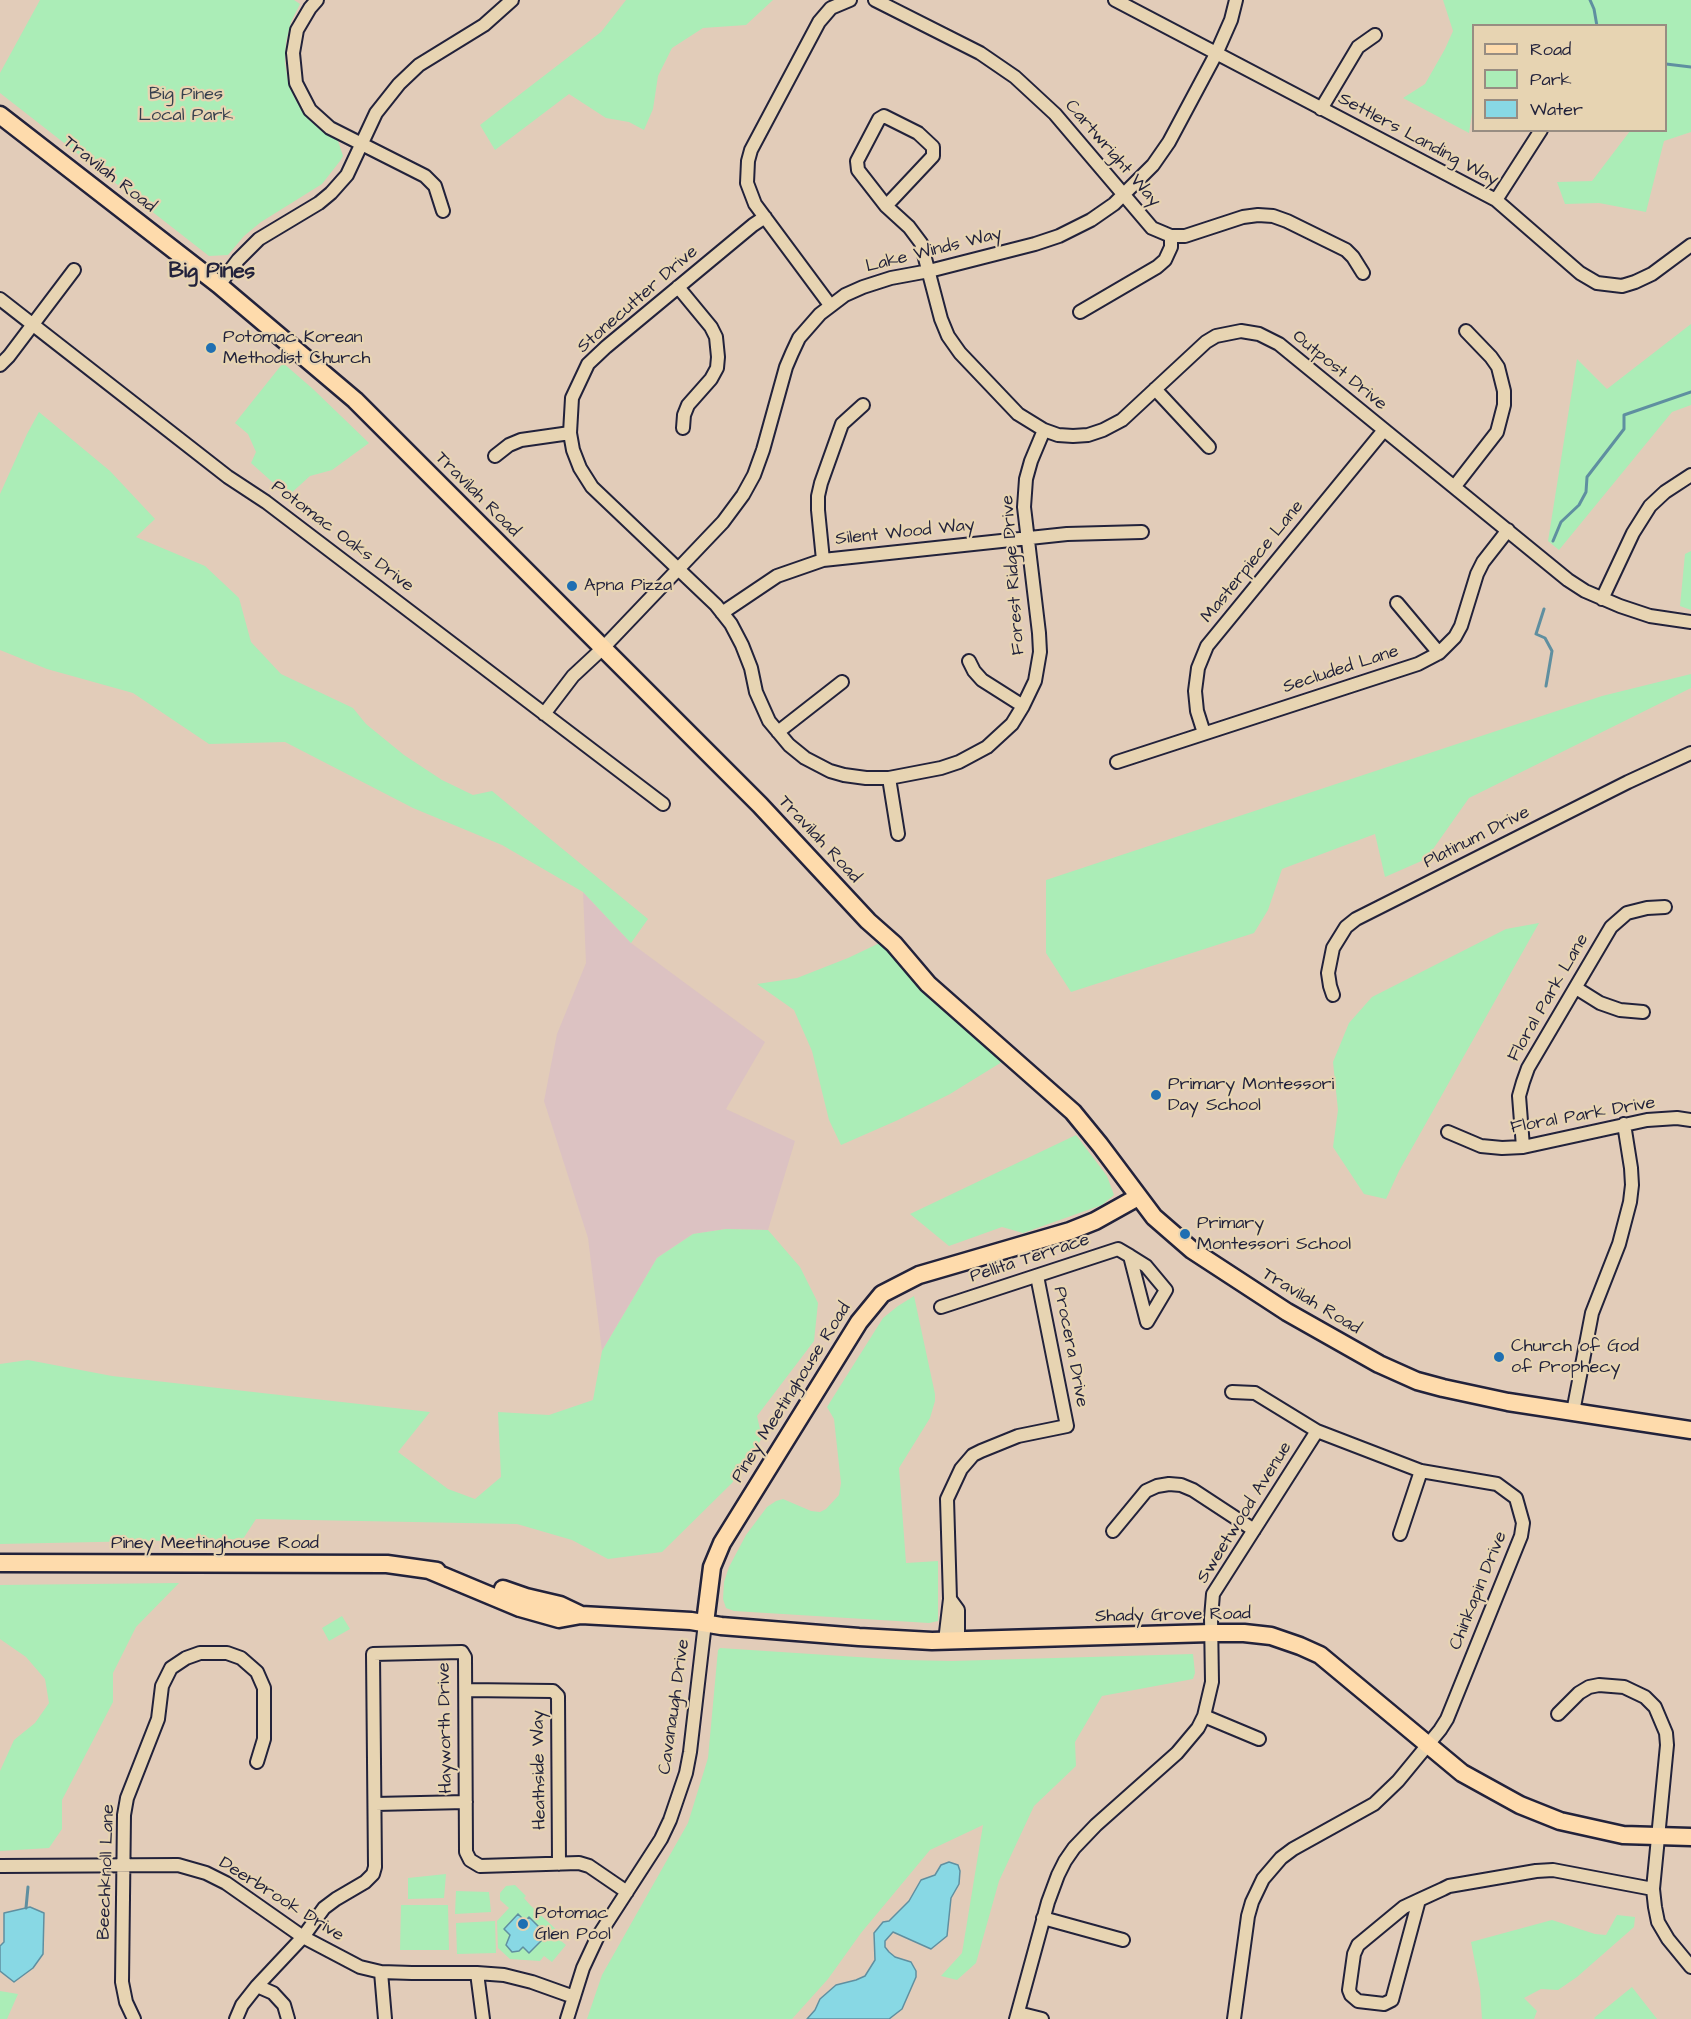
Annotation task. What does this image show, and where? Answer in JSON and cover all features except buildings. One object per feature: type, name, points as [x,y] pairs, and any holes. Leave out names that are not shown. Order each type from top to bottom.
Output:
[{"type":"main road","name":"Travilah Road","points":[[0,115],[219,285],[355,400],[760,805],[868,921],[894,944],[928,984],[1073,1112],[1101,1145],[1154,1217],[1192,1250],[1287,1312],[1379,1365],[1417,1381],[1443,1389],[1691,1430]]},
{"type":"main road","name":"Piney Meetinghouse Road","points":[[0,1563],[387,1564],[429,1570],[520,1608],[559,1619],[581,1615],[705,1623],[712,1567],[722,1544],[859,1322],[882,1294],[919,1275],[1070,1231],[1095,1221],[1138,1197]]},
{"type":"main road","name":"Shady Grove Road","points":[[705,1623],[860,1637],[952,1641],[1211,1633],[1271,1636],[1320,1655],[1462,1773],[1520,1805],[1560,1821],[1596,1830],[1623,1835],[1691,1838]]},
{"type":"street","points":[[317,0],[297,30],[292,53],[296,83],[310,110],[330,128],[425,176],[435,186],[443,210]]},
{"type":"street","points":[[219,285],[238,260],[259,239],[332,193],[347,175],[376,113],[399,84],[419,65],[484,25],[512,0]]},
{"type":"street","points":[[830,305],[755,204],[747,183],[748,161],[751,150],[819,22],[831,8],[850,0]]},
{"type":"street","name":"Cartwright Way","points":[[875,0],[980,53],[1015,77],[1055,114],[1152,228],[1171,236]]},
{"type":"street","name":"Settlers Landing Way","points":[[1115,0],[1496,200],[1581,273],[1597,283],[1622,286],[1635,282],[1652,274],[1691,245]]},
{"type":"street","name":"Lake Winds Way","points":[[544,714],[573,676],[678,570],[723,522],[743,495],[754,475],[763,450],[786,367],[809,325],[830,305],[863,287],[1059,236],[1091,220],[1124,195],[1153,165],[1169,142],[1216,54],[1231,20],[1236,0]]},
{"type":"street","points":[[1321,110],[1346,64],[1358,48],[1375,35]]},
{"type":"street","name":"Outpost Drive","points":[[886,206],[933,156],[933,147],[918,133],[884,116],[879,119],[857,161],[858,170],[886,206],[909,227],[921,243],[941,319],[948,336],[960,353],[1018,414],[1044,430],[1058,435],[1073,436],[1088,435],[1103,430],[1122,420],[1206,342],[1216,336],[1241,331],[1259,334],[1279,344],[1568,580],[1602,599],[1650,616],[1691,622]]},
{"type":"street","points":[[1496,200],[1540,132]]},
{"type":"street","points":[[1080,312],[1157,267],[1165,260],[1171,247],[1171,236],[1185,236],[1243,217],[1273,216],[1287,221],[1346,250],[1363,273]]},
{"type":"street","name":"Stonecutter Drive","points":[[678,570],[592,487],[580,468],[570,433],[572,398],[588,364],[606,346],[765,217]]},
{"type":"street","points":[[0,365],[74,270]]},
{"type":"street","points":[[678,287],[711,327],[716,337],[718,357],[717,368],[711,379],[688,405],[683,428]]},
{"type":"street","name":"Potomac Oaks Drive","points":[[0,298],[220,470],[266,502],[663,804]]},
{"type":"street","points":[[1455,486],[1497,432],[1504,405],[1504,391],[1497,367],[1491,357],[1466,331]]},
{"type":"street","points":[[1155,389],[1209,447]]},
{"type":"street","points":[[823,560],[818,510],[821,483],[843,423],[863,405]]},
{"type":"street","name":"Forest Ridge Drive","points":[[678,570],[722,613],[742,645],[762,708],[789,745],[805,758],[830,771],[866,778],[889,778],[941,768],[974,755],[999,738],[1012,724],[1035,681],[1040,652],[1039,633],[1024,507],[1026,479],[1044,430]]},
{"type":"street","name":"Masterpiece Lane","points":[[1204,733],[1197,711],[1195,691],[1198,668],[1207,646],[1384,430]]},
{"type":"street","points":[[495,456],[509,445],[521,440],[570,433]]},
{"type":"street","points":[[1602,599],[1633,532],[1650,506],[1665,492],[1691,475]]},
{"type":"street","name":"Secluded Lane","points":[[1116,762],[1418,664],[1439,653],[1455,637],[1461,626],[1477,574],[1508,530]]},
{"type":"street","name":"Silent Wood Way","points":[[722,613],[777,576],[823,560],[1067,534],[1142,532]]},
{"type":"street","points":[[1397,603],[1439,653]]},
{"type":"street","points":[[969,661],[982,680],[1023,706]]},
{"type":"street","points":[[778,732],[842,682]]},
{"type":"street","name":"Platinum Drive","points":[[1333,995],[1328,973],[1333,948],[1346,927],[1356,919],[1628,782],[1691,753]]},
{"type":"street","points":[[889,778],[898,834]]},
{"type":"street","name":"Floral Park Lane","points":[[1523,1147],[1520,1096],[1528,1068],[1611,927],[1627,913],[1647,908],[1665,907]]},
{"type":"street","points":[[1576,988],[1600,1003],[1620,1010],[1643,1012]]},
{"type":"street","name":"Floral Park Drive","points":[[1448,1132],[1481,1146],[1523,1147],[1624,1124],[1667,1118],[1691,1120]]},
{"type":"street","points":[[1574,1412],[1592,1313],[1618,1244],[1630,1202],[1631,1168],[1624,1124]]},
{"type":"street","name":"Pellita Terrace","points":[[941,1307],[1118,1249],[1130,1256]]},
{"type":"street","points":[[1130,1256],[1146,1266],[1166,1290],[1147,1322],[1138,1289],[1130,1256]]},
{"type":"street","name":"Procera Drive","points":[[952,1641],[958,1610],[950,1599],[946,1499],[961,1469],[981,1451],[1018,1436],[1067,1426],[1037,1276]]},
{"type":"street","name":"Chinkapin Drive","points":[[1232,1392],[1255,1393],[1317,1431],[1421,1471],[1497,1484],[1516,1498],[1523,1522],[1521,1536],[1447,1719],[1398,1781],[1374,1804],[1293,1849],[1276,1862],[1263,1879],[1248,1916],[1234,2019]]},
{"type":"street","name":"Sweetwood Avenue","points":[[1017,2016],[1058,1875],[1074,1848],[1096,1825],[1178,1753],[1198,1728],[1204,1716],[1212,1682],[1211,1633],[1214,1594],[1317,1431]]},
{"type":"street","points":[[1400,1534],[1421,1471]]},
{"type":"street","points":[[1113,1531],[1146,1491],[1169,1484],[1181,1485],[1193,1490],[1254,1530]]},
{"type":"street","name":"Cavanaugh Drive","points":[[567,2019],[583,1968],[597,1938],[661,1839],[670,1820],[686,1773],[705,1623]]},
{"type":"street","name":"Beechknoll Lane","points":[[134,2019],[126,2002],[122,1982],[124,1815],[127,1798],[158,1719],[162,1686],[171,1668],[186,1658],[200,1653],[226,1653],[241,1658],[257,1672],[264,1688],[264,1739],[257,1762]]},
{"type":"street","name":"Hayworth Drive","points":[[303,1937],[324,1908],[365,1882],[373,1874],[375,1867],[373,1654],[462,1653],[465,1657],[466,1852],[470,1860],[480,1866],[579,1863],[589,1866],[627,1892]]},
{"type":"street","points":[[1558,1714],[1579,1693],[1589,1687],[1599,1685],[1624,1687],[1645,1697],[1655,1707],[1665,1733],[1666,1745],[1660,1836],[1653,1889],[1658,1922],[1668,1939],[1691,1967]]},
{"type":"street","name":"Heathside Way","points":[[466,1690],[553,1691],[558,1696],[559,1864]]},
{"type":"street","points":[[1204,1716],[1259,1739]]},
{"type":"street","points":[[375,1804],[466,1802]]},
{"type":"street","name":"Deerbrook Drive","points":[[0,1866],[178,1865],[206,1873],[226,1883],[303,1937],[360,1967],[381,1972],[504,1975],[573,1997]]},
{"type":"street","points":[[1419,1900],[1392,2000],[1384,2004],[1354,1999],[1349,1990],[1355,1949],[1400,1910],[1419,1900],[1443,1889],[1463,1882],[1544,1870],[1653,1889]]},
{"type":"street","points":[[1044,1918],[1124,1940]]},
{"type":"street","points":[[236,2019],[242,2005],[257,1986],[303,1937]]},
{"type":"street","points":[[381,1972],[385,2019]]},
{"type":"street","points":[[477,1973],[483,2019]]},
{"type":"street","points":[[257,1986],[273,1993],[284,2005],[288,2019]]},
{"type":"street","points":[[1017,2016],[1042,2019]]},
{"type":"shaded area","points":[[583,892],[631,943],[765,1042],[726,1109],[795,1141],[768,1230],[726,1229],[693,1234],[657,1258],[602,1351],[588,1238],[544,1101],[557,1034],[586,963]]},
{"type":"green space","name":"Big Pines Local Park","points":[[40,0],[294,0],[300,4],[291,22],[286,42],[285,63],[288,81],[304,114],[317,127],[338,141],[343,156],[322,184],[261,222],[244,236],[228,255],[209,256],[0,93],[0,73]]},
{"type":"green space","points":[[626,0],[773,0],[746,25],[703,28],[672,48],[658,76],[653,109],[644,130],[629,122],[606,118],[569,94],[495,150],[480,125],[601,32]]},
{"type":"green space","points":[[1443,0],[1691,0],[1691,132],[1664,141],[1646,212],[1599,203],[1565,204],[1557,182],[1592,181],[1629,132],[1667,132],[1667,24],[1472,24],[1472,113],[1469,133],[1403,98],[1425,84],[1453,31]]},
{"type":"green space","points":[[1691,324],[1691,405],[1672,412],[1559,550],[1548,541],[1577,359],[1607,389]]},
{"type":"green space","points":[[283,363],[369,443],[332,470],[310,476],[288,496],[251,463],[256,452],[248,434],[235,423]]},
{"type":"green space","points":[[39,412],[110,471],[155,519],[136,537],[205,566],[239,598],[251,642],[281,674],[353,708],[366,724],[404,755],[442,780],[473,795],[492,791],[648,919],[631,943],[583,892],[502,845],[413,808],[285,742],[209,744],[133,693],[47,669],[0,650],[0,494]]},
{"type":"green space","points":[[1691,551],[1691,610],[1680,606],[1685,554]]},
{"type":"green space","points":[[1691,674],[1691,688],[1469,798],[1426,859],[1385,877],[1375,834],[1282,869],[1268,910],[1254,933],[1071,992],[1046,953],[1046,880],[1602,696]]},
{"type":"green space","points":[[1539,923],[1399,1171],[1386,1199],[1364,1194],[1333,1147],[1338,1110],[1333,1062],[1349,1023],[1372,997],[1506,929]]},
{"type":"green space","points":[[888,939],[1010,1057],[950,1094],[841,1145],[829,1120],[812,1051],[794,1010],[757,984],[797,978]]},
{"type":"green space","points":[[1076,1135],[1107,1176],[1114,1195],[1102,1205],[1023,1233],[1002,1227],[949,1246],[910,1214]]},
{"type":"green space","points":[[726,1229],[768,1230],[800,1267],[818,1303],[814,1341],[757,1416],[762,1438],[732,1483],[662,1552],[608,1559],[572,1540],[517,1524],[256,1519],[243,1539],[0,1544],[0,1364],[28,1360],[112,1376],[430,1412],[398,1452],[448,1489],[475,1499],[501,1477],[498,1412],[549,1415],[593,1400],[602,1351],[657,1258],[693,1234]]},
{"type":"green space","points":[[914,1296],[935,1401],[930,1418],[899,1468],[906,1563],[938,1561],[938,1621],[929,1623],[734,1611],[726,1608],[723,1599],[724,1582],[729,1567],[746,1535],[767,1507],[783,1499],[811,1511],[820,1512],[839,1495],[841,1483],[834,1419],[827,1407],[883,1318]]},
{"type":"green space","points":[[179,1583],[136,1627],[113,1673],[113,1702],[62,1800],[62,1829],[49,1848],[0,1851],[0,1771],[14,1740],[35,1723],[49,1703],[45,1679],[26,1657],[0,1639],[0,1585]]},
{"type":"green space","points":[[342,1616],[350,1629],[329,1641],[322,1628]]},
{"type":"green space","points":[[720,1648],[952,1661],[1193,1654],[1195,1673],[1193,1679],[1102,1696],[1075,1742],[1076,1766],[1034,1806],[999,1881],[976,1963],[957,1980],[941,1976],[962,1953],[983,1825],[930,1850],[861,1933],[828,1979],[792,2019],[587,2019],[602,1975],[688,1823],[708,1758]]},
{"type":"green space","points":[[446,1874],[444,1898],[408,1899],[408,1878]]},
{"type":"green space","name":"Potomac Glen Pool","points":[[515,1885],[526,1896],[524,1898],[531,1906],[561,1934],[560,1940],[566,1945],[552,1962],[544,1956],[540,1961],[510,1959],[498,1948],[497,1921],[509,1908],[500,1900],[500,1893],[506,1886]]},
{"type":"green space","points":[[456,1891],[489,1892],[491,1912],[455,1914]]},
{"type":"green space","points":[[401,1905],[448,1905],[449,1950],[400,1950]]},
{"type":"green space","points":[[1617,1915],[1635,1917],[1634,1927],[1577,1977],[1558,1990],[1541,1989],[1524,1998],[1537,2011],[1534,2019],[1482,2019],[1480,1989],[1471,1942],[1552,1920],[1595,1934],[1606,1935]]},
{"type":"green space","points":[[495,1921],[496,1953],[457,1954],[456,1923]]},
{"type":"green space","points":[[1632,1987],[1657,2019],[1594,2018]]},
{"type":"green space","points":[[0,1991],[18,1994],[7,2019],[0,2019]]},
{"type":"water","points":[[949,1862],[958,1865],[960,1871],[959,1884],[951,1898],[947,1936],[931,1949],[893,1932],[885,1941],[885,1947],[889,1952],[895,1957],[911,1962],[916,1971],[916,1977],[902,2009],[889,2019],[807,2019],[815,2010],[820,1999],[836,1985],[865,1976],[875,1960],[874,1933],[883,1922],[889,1921],[909,1901],[921,1880],[935,1875],[941,1865]]},
{"type":"water","points":[[30,1907],[44,1913],[43,1954],[33,1968],[14,1982],[0,1971],[0,1946],[4,1942],[4,1913]]},
{"type":"water","points":[[518,1914],[525,1921],[529,1917],[540,1928],[536,1932],[543,1939],[529,1953],[523,1947],[519,1951],[512,1952],[506,1945],[510,1935],[504,1929]]},
{"type":"waterway","points":[[1590,0],[1597,24]]},
{"type":"waterway","points":[[1667,64],[1691,67]]},
{"type":"waterway","points":[[1553,541],[1561,522],[1579,505],[1586,492],[1587,477],[1624,429],[1624,415],[1691,392]]},
{"type":"waterway","points":[[1544,609],[1536,634],[1545,638],[1552,651],[1546,686]]},
{"type":"waterway","points":[[26,1908],[28,1887]]},
{"type":"place","name":"Potomac Korean Methodist Church","points":[[211,348]]},
{"type":"place","name":"Apna Pizza","points":[[572,586]]},
{"type":"place","name":"Primary Montessori Day School","points":[[1156,1095]]},
{"type":"place","name":"Primary Montessori School","points":[[1185,1234]]},
{"type":"place","name":"Church of God of Prophecy","points":[[1499,1357]]},
{"type":"place","name":"Potomac Glen Pool","points":[[523,1924]]},
{"type":"district","name":"Big Pines","points":[[212,273]]}]
